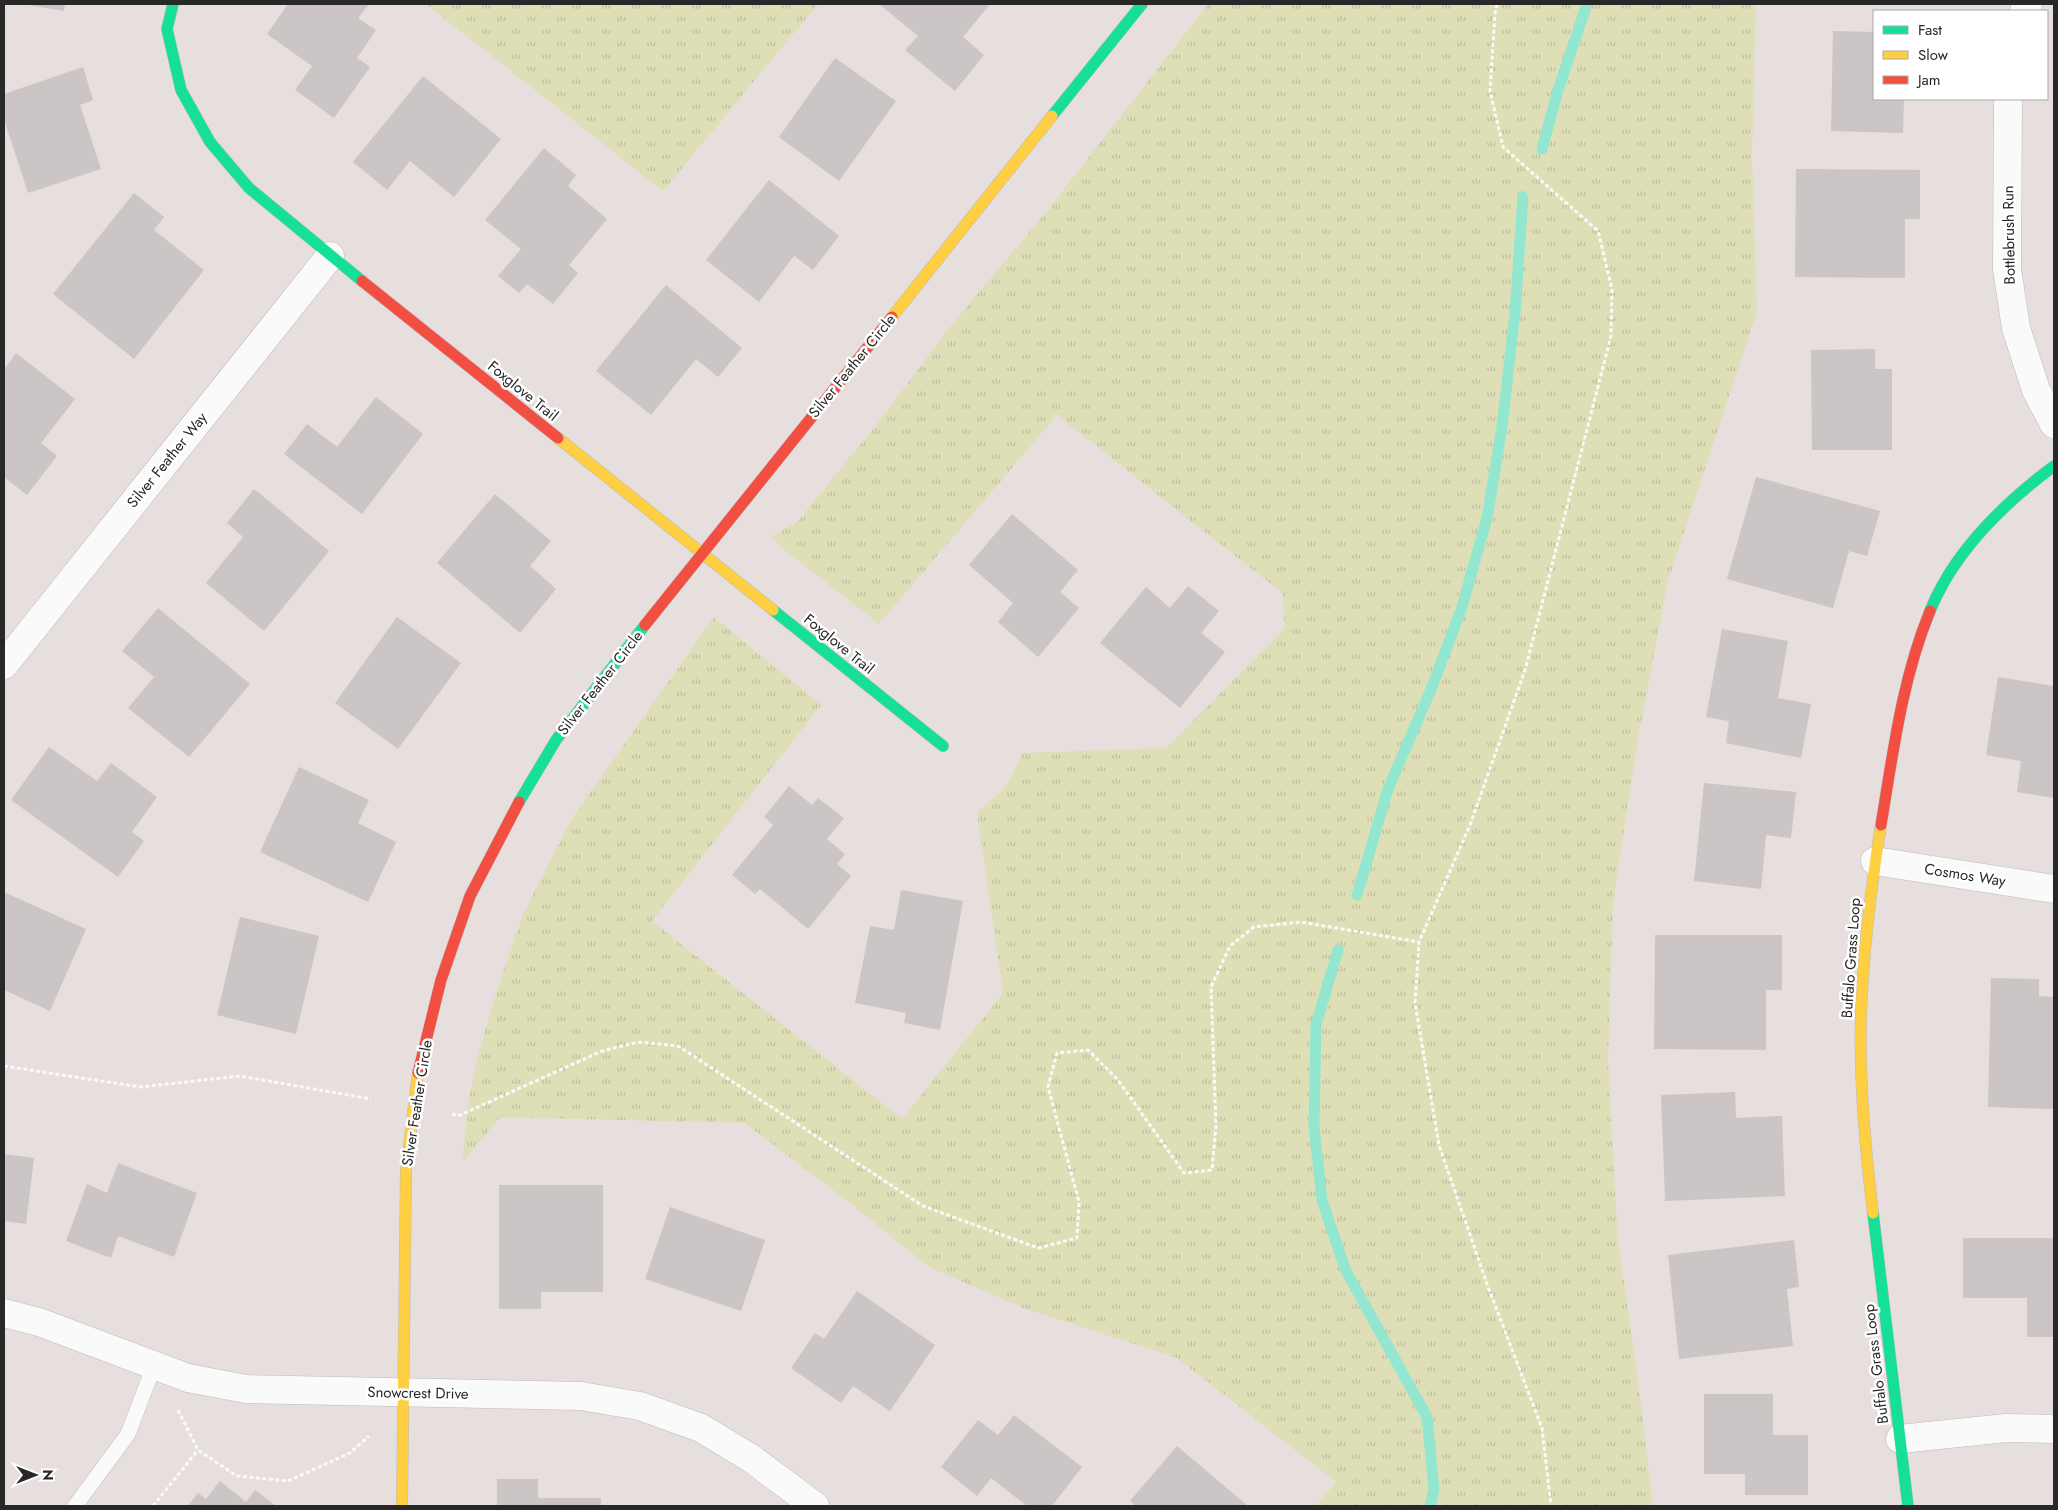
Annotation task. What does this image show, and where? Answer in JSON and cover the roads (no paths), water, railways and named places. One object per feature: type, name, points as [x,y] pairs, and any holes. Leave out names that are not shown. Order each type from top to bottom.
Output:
[{"type":"street","name":"Foxglove Trail","points":[[173,4],[167,29],[181,90],[210,142],[249,188],[330,256],[943,746]]},
{"type":"street","name":"Silver Feather Circle","points":[[402,1506],[406,1171],[420,1067],[441,980],[467,906],[510,816],[556,740],[592,692],[1142,4]]},
{"type":"street","name":"Bottlebrush Run","points":[[2008,100],[2007,269],[2016,328],[2036,390],[2054,424]]},
{"type":"street","name":"Silver Feather Way","points":[[4,665],[330,256]]},
{"type":"street","name":"Buffalo Grass Loop","points":[[1908,1506],[1865,1152],[1861,1048],[1865,944],[1875,861],[1910,666],[1926,617],[1950,570],[1985,524],[2027,484],[2054,466]]},
{"type":"street","name":"Cosmos Way","points":[[1875,861],[2054,889]]},
{"type":"street","name":"Snowcrest Drive","points":[[4,1313],[39,1322],[188,1378],[246,1389],[581,1396],[640,1406],[701,1428],[752,1459],[815,1506]]},
{"type":"street","points":[[1900,1439],[2006,1428],[2054,1429]]},
{"type":"lane","points":[[75,1506],[128,1434],[154,1366]]},
{"type":"waterway","points":[[1542,149],[1558,90],[1587,4]]},
{"type":"waterway","points":[[1357,895],[1388,789],[1432,687],[1462,607],[1487,518],[1502,427],[1515,312],[1523,197]]},
{"type":"waterway","points":[[1338,950],[1316,1025],[1314,1127],[1322,1200],[1345,1269],[1427,1417],[1434,1490],[1430,1506]]}]
